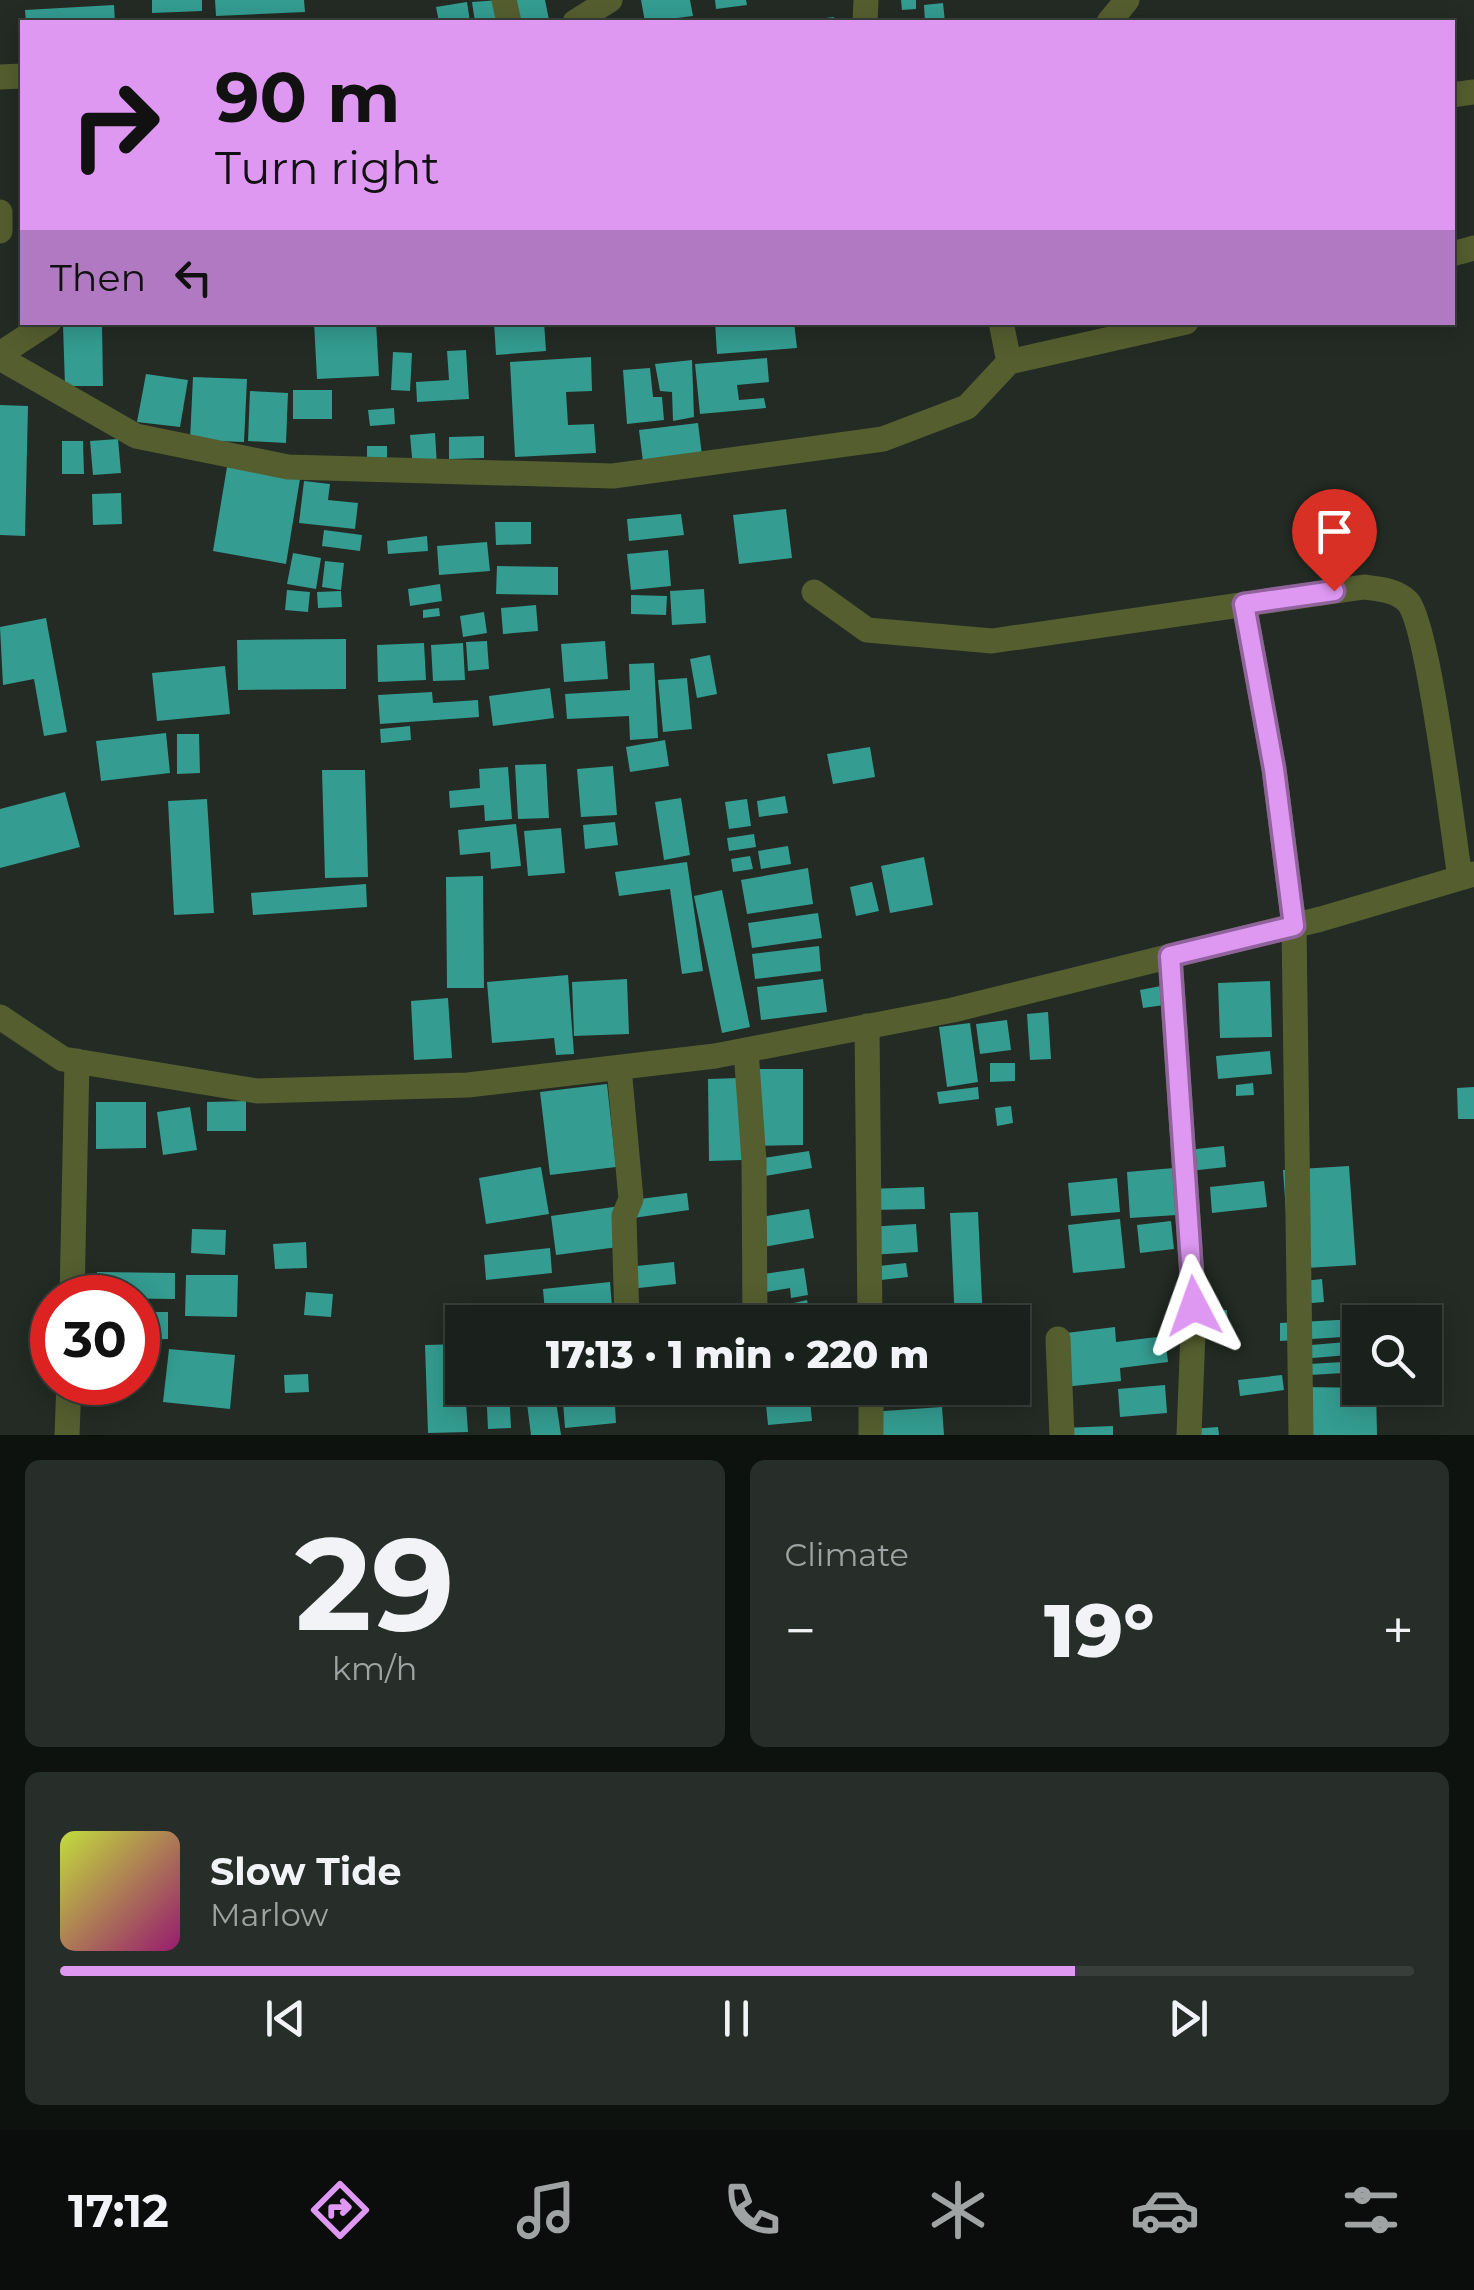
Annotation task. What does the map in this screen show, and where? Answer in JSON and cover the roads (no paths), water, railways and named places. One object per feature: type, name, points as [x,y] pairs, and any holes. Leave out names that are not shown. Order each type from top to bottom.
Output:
[{"type":"street","points":[[578,20],[610,0]]},
{"type":"street","points":[[1111,20],[1127,0]]},
{"type":"street","points":[[0,212],[0,230]]},
{"type":"street","points":[[45,325],[0,356],[136,436],[288,467],[613,476],[883,439],[967,407],[1009,362],[1173,325]]},
{"type":"street","points":[[1002,325],[1009,362]]},
{"type":"street","points":[[0,1018],[63,1059],[257,1091],[468,1085],[746,1050],[866,1026],[1294,926],[1467,876],[1424,647],[1409,603],[1393,592],[1364,587],[992,641],[868,630],[814,592]]},
{"type":"street","points":[[1244,604],[1274,769],[1294,926],[1300,1435]]},
{"type":"street","points":[[1170,956],[1194,1306],[1189,1435]]},
{"type":"street","points":[[866,1026],[870,1305]]},
{"type":"street","points":[[746,1050],[754,1161],[755,1305]]},
{"type":"street","points":[[72,1275],[77,1062]]},
{"type":"street","points":[[619,1068],[631,1199],[624,1216],[627,1305]]},
{"type":"street","points":[[1058,1339],[1062,1435]]},
{"type":"street","points":[[67,1435],[68,1405]]},
{"type":"street","points":[[870,1405],[871,1435]]}]
